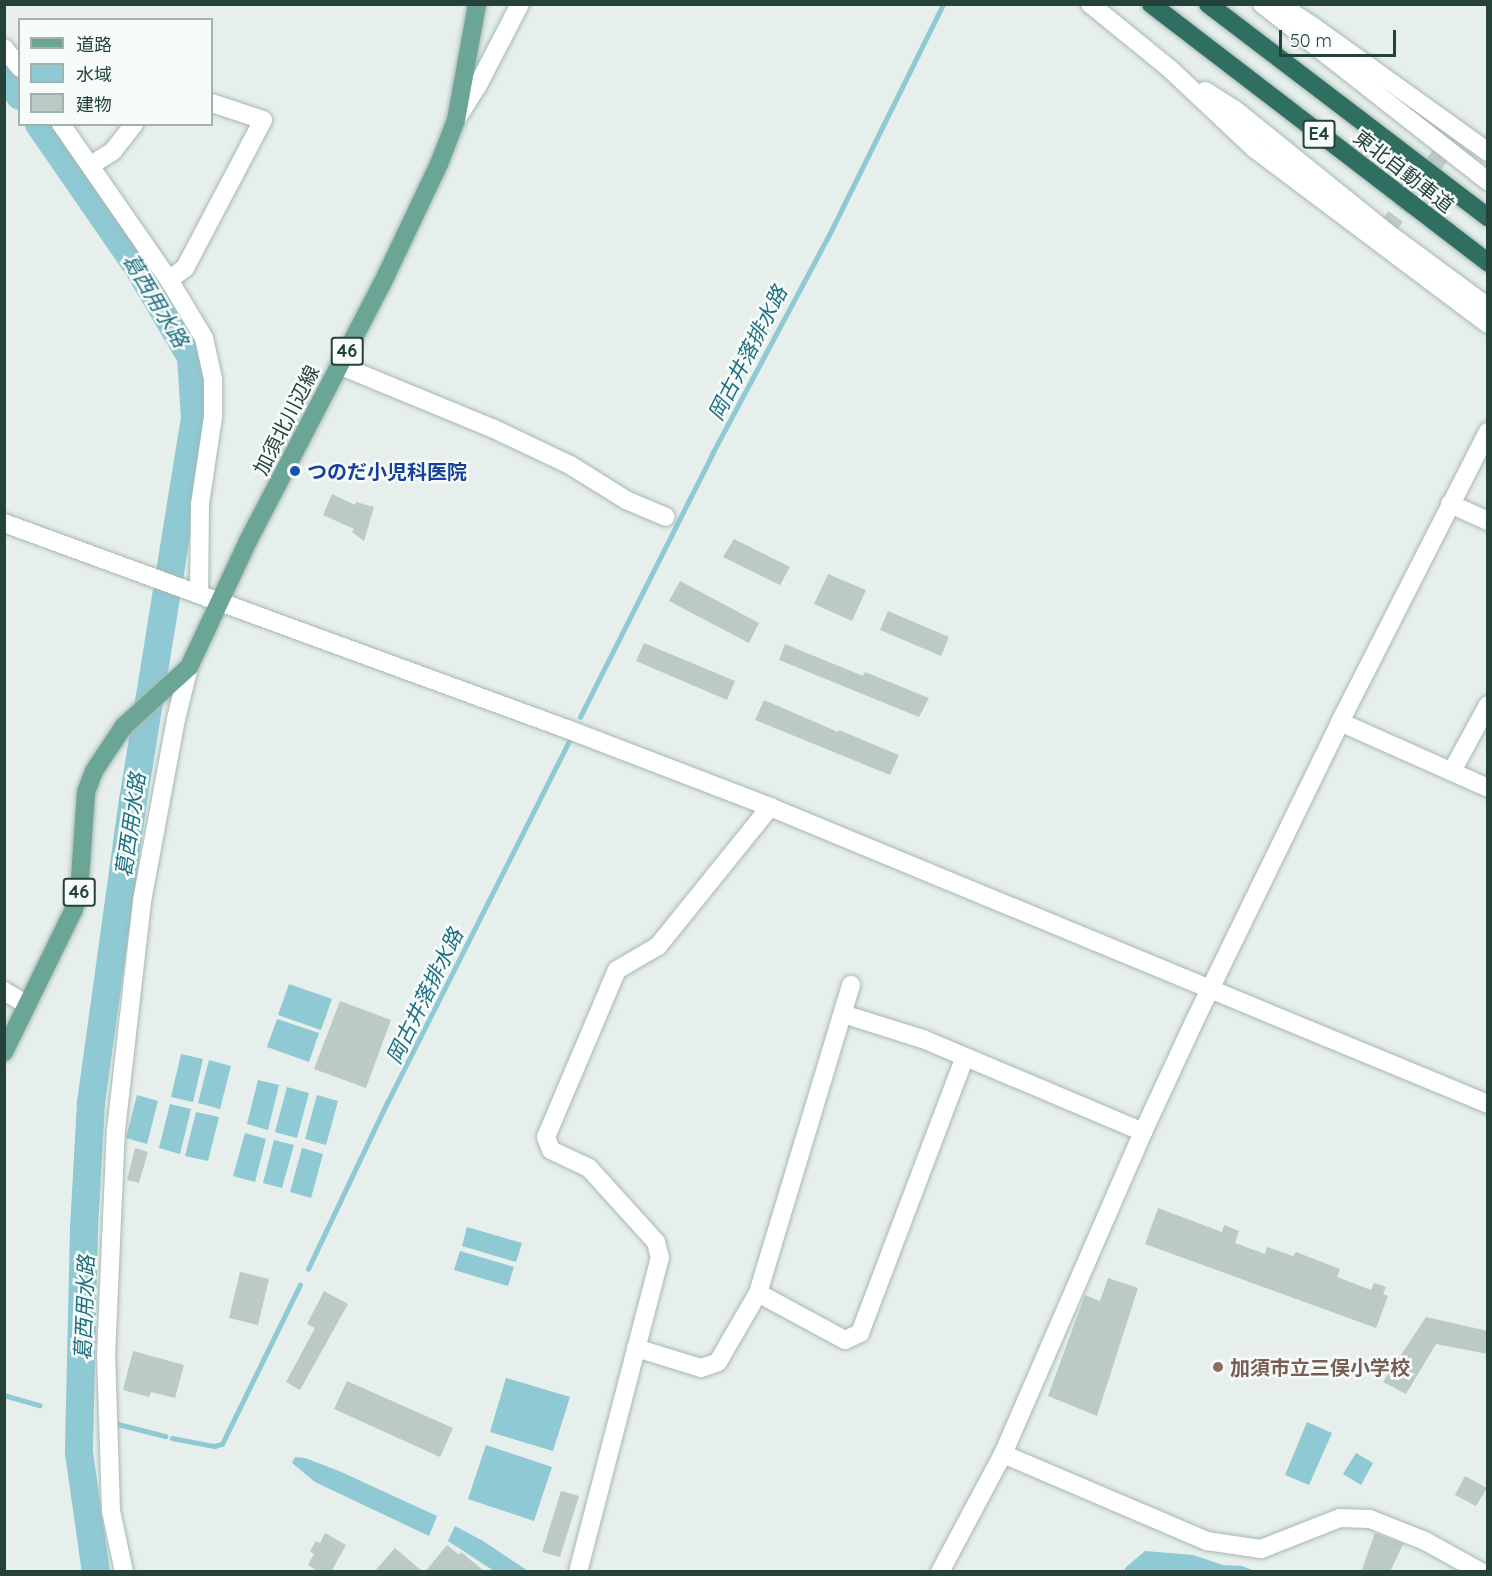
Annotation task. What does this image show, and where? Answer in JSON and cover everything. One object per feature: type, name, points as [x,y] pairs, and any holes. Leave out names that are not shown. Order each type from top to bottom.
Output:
[{"type":"highway","name":"東北自動車道","points":[[1151,4],[1488,263]]},
{"type":"highway","name":"東北自動車道","points":[[1208,4],[1488,217]]},
{"type":"main road","name":"加須北川辺線","points":[[27,1005],[74,909],[79,893],[86,792],[107,748],[124,726],[189,667],[219,601],[434,174],[456,120],[477,4]]},
{"type":"main road","name":"46","points":[[4,1052],[27,1005]]},
{"type":"street","points":[[456,120],[477,87],[520,4]]},
{"type":"street","points":[[1090,4],[1170,69],[1255,149],[1488,324]]},
{"type":"street","points":[[1262,4],[1488,181]]},
{"type":"street","points":[[1279,4],[1488,153]]},
{"type":"street","points":[[4,48],[18,66]]},
{"type":"street","points":[[1170,69],[1234,109],[1385,231],[1488,308]]},
{"type":"street","points":[[169,280],[185,268],[263,120],[213,103]]},
{"type":"street","points":[[62,126],[169,280],[204,338],[213,379],[213,417],[199,521],[199,593]]},
{"type":"street","points":[[91,165],[113,151],[132,126]]},
{"type":"street","points":[[339,365],[492,428],[570,465],[626,500],[666,517]]},
{"type":"street","points":[[940,1572],[1003,1454],[1143,1132],[1340,722],[1488,430]]},
{"type":"street","points":[[1450,504],[1488,521]]},
{"type":"street","points":[[4,523],[573,731],[770,807],[1488,1104]]},
{"type":"street","points":[[124,1572],[111,1511],[106,1356],[116,1130],[142,901],[176,719],[189,667]]},
{"type":"street","points":[[1452,771],[1488,705]]},
{"type":"street","points":[[1340,722],[1488,788]]},
{"type":"street","points":[[578,1572],[660,1258],[656,1242],[589,1168],[552,1150],[546,1137],[617,970],[658,946],[770,807]]},
{"type":"street","points":[[636,1348],[701,1368],[718,1362],[758,1293],[851,985]]},
{"type":"street","points":[[4,991],[27,1005]]},
{"type":"street","points":[[843,1014],[923,1039],[1143,1132]]},
{"type":"street","points":[[758,1293],[845,1340],[860,1333],[965,1057]]},
{"type":"street","points":[[1003,1454],[1207,1541],[1261,1549],[1341,1518],[1370,1519],[1425,1541],[1481,1572]]},
{"type":"water","points":[[289,984],[332,999],[321,1030],[278,1015]]},
{"type":"water","points":[[277,1019],[319,1033],[309,1062],[267,1047]]},
{"type":"water","points":[[181,1054],[203,1059],[193,1102],[171,1097]]},
{"type":"water","points":[[209,1060],[231,1066],[220,1109],[198,1103]]},
{"type":"water","points":[[258,1080],[279,1085],[268,1130],[247,1124]]},
{"type":"water","points":[[287,1087],[309,1093],[297,1138],[275,1132]]},
{"type":"water","points":[[137,1095],[158,1101],[147,1144],[126,1138]]},
{"type":"water","points":[[317,1095],[338,1101],[326,1145],[305,1139]]},
{"type":"water","points":[[170,1104],[191,1109],[180,1154],[159,1148]]},
{"type":"water","points":[[196,1112],[219,1117],[208,1161],[185,1156]]},
{"type":"water","points":[[245,1133],[266,1139],[255,1182],[233,1176]]},
{"type":"water","points":[[274,1140],[294,1145],[282,1188],[263,1183]]},
{"type":"water","points":[[302,1148],[323,1154],[311,1198],[290,1192]]},
{"type":"water","points":[[467,1227],[522,1243],[516,1262],[462,1246]]},
{"type":"water","points":[[460,1251],[514,1267],[508,1286],[454,1270]]},
{"type":"water","points":[[506,1378],[570,1397],[553,1451],[490,1432]]},
{"type":"water","points":[[1307,1422],[1332,1433],[1309,1485],[1285,1475]]},
{"type":"water","points":[[486,1445],[552,1467],[534,1521],[468,1499]]},
{"type":"water","points":[[1356,1453],[1373,1463],[1361,1485],[1343,1474]]},
{"type":"water","points":[[295,1457],[305,1458],[339,1471],[437,1516],[429,1536],[315,1482],[292,1463]]},
{"type":"water","points":[[455,1526],[483,1541],[528,1571],[494,1571],[448,1541]]},
{"type":"water","points":[[1145,1551],[1193,1555],[1223,1565],[1242,1566],[1255,1571],[1125,1571],[1125,1568]]},
{"type":"building","points":[[332,494],[355,505],[356,502],[374,507],[364,541],[352,532],[354,529],[323,515]]},
{"type":"building","points":[[734,539],[790,567],[780,585],[723,557]]},
{"type":"building","points":[[828,574],[866,590],[852,621],[814,604]]},
{"type":"building","points":[[680,581],[759,623],[749,643],[669,601]]},
{"type":"building","points":[[888,611],[949,637],[941,656],[880,630]]},
{"type":"building","points":[[644,643],[735,681],[727,700],[636,661]]},
{"type":"building","points":[[785,644],[863,676],[865,672],[929,698],[919,717],[779,660]]},
{"type":"building","points":[[764,700],[899,755],[890,775],[755,720]]},
{"type":"building","points":[[340,1001],[391,1020],[366,1088],[314,1069]]},
{"type":"building","points":[[135,1148],[148,1152],[139,1183],[127,1180]]},
{"type":"building","points":[[1158,1208],[1222,1232],[1224,1225],[1239,1231],[1235,1243],[1265,1254],[1267,1247],[1293,1256],[1296,1252],[1340,1269],[1337,1277],[1371,1290],[1374,1283],[1386,1287],[1383,1294],[1388,1296],[1376,1328],[1145,1244]]},
{"type":"building","points":[[240,1272],[269,1279],[258,1325],[229,1318]]},
{"type":"building","points":[[1108,1278],[1138,1288],[1097,1416],[1048,1396],[1085,1295],[1100,1301]]},
{"type":"building","points":[[324,1291],[348,1304],[300,1390],[286,1382],[315,1328],[307,1324]]},
{"type":"building","points":[[1426,1317],[1488,1331],[1488,1354],[1436,1344],[1406,1394],[1383,1382]]},
{"type":"building","points":[[133,1351],[184,1365],[175,1398],[151,1392],[149,1397],[123,1390]]},
{"type":"building","points":[[347,1381],[453,1428],[440,1457],[334,1409]]},
{"type":"building","points":[[1465,1476],[1487,1488],[1476,1506],[1455,1495]]},
{"type":"building","points":[[561,1491],[579,1496],[560,1557],[542,1552]]},
{"type":"building","points":[[325,1533],[346,1545],[331,1572],[319,1572],[308,1565],[314,1554],[310,1551],[316,1541],[320,1543]]},
{"type":"building","points":[[1375,1533],[1403,1544],[1390,1572],[1361,1572]]},
{"type":"building","points":[[447,1545],[459,1555],[461,1552],[485,1572],[425,1572]]},
{"type":"building","points":[[395,1548],[423,1572],[374,1572]]},
{"type":"waterway","name":"岡古井落排水路","points":[[580,717],[712,454],[827,239],[943,4]]},
{"type":"waterway","name":"葛西用水路","points":[[4,74],[18,93]]},
{"type":"waterway","name":"葛西用水路","points":[[40,126],[139,269],[191,357],[195,418],[133,800],[91,1103],[84,1228],[79,1453],[96,1572]]},
{"type":"waterway","name":"岡古井落排水路","points":[[308,1269],[387,1103],[570,739]]},
{"type":"waterway","name":"岡古井落排水路","points":[[172,1438],[214,1446],[222,1444],[300,1285]]},
{"type":"waterway","name":"岡古井落排水路","points":[[4,1395],[40,1405]]},
{"type":"waterway","name":"岡古井落排水路","points":[[118,1424],[165,1436]]},
{"type":"tunnel","points":[[1385,231],[1445,149]]},
{"type":"place","name":"つのだ小児科医院","points":[[295,471]]},
{"type":"place","name":"加須市立三俣小学校","points":[[1218,1367]]}]
